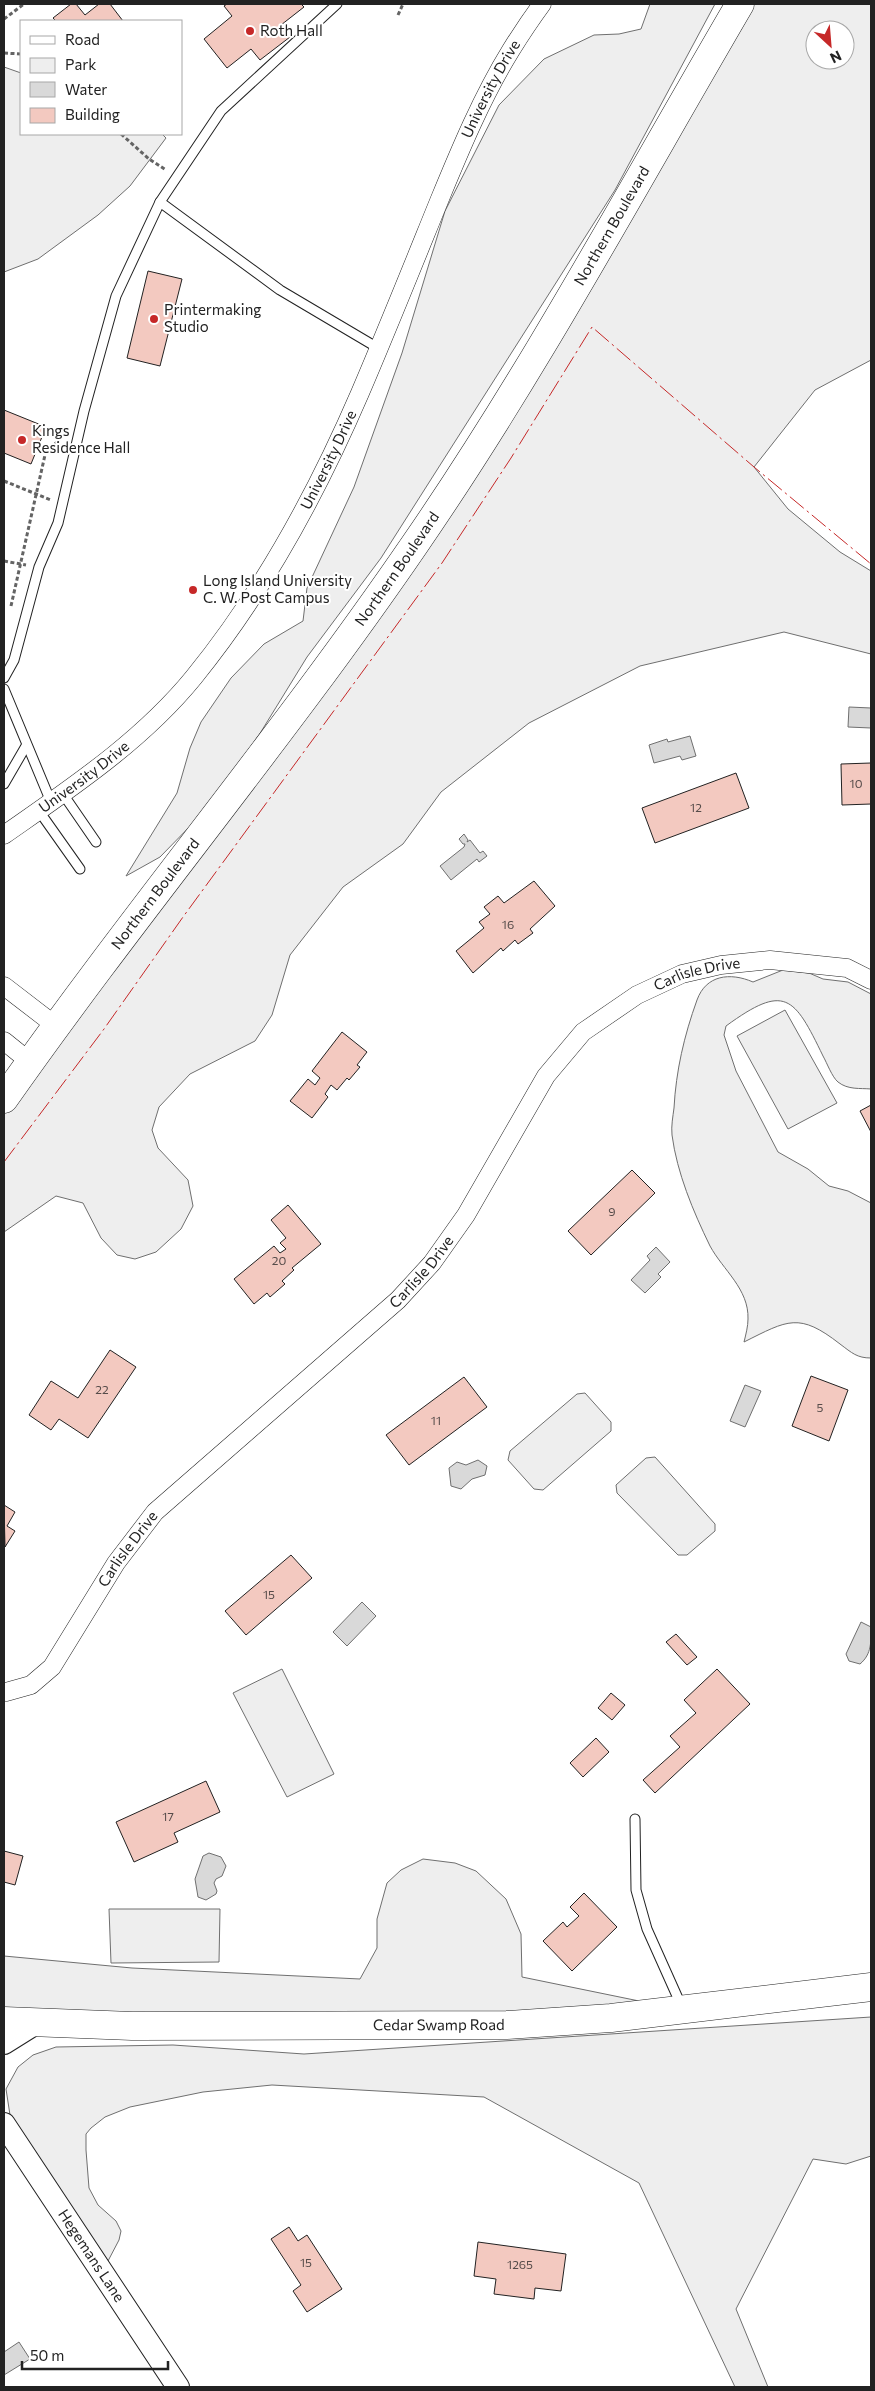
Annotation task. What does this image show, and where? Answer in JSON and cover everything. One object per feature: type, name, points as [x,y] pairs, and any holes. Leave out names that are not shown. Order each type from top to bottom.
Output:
[{"type":"main road","name":"Northern Boulevard","points":[[4,1099],[56,1026],[344,645],[416,544],[552,329],[740,4]]},
{"type":"main road","name":"Cedar Swamp Road","points":[[4,2021],[132,2026],[507,2026],[611,2018],[871,1987]]},
{"type":"street","name":"University Drive","points":[[4,835],[51,802],[141,733],[194,678],[252,600],[297,527],[326,470],[463,143],[510,52],[542,4]]},
{"type":"street","name":"Carlisle Drive","points":[[6,1692],[31,1685],[52,1667],[116,1563],[155,1512],[398,1300],[432,1262],[466,1215],[546,1076],[584,1032],[637,995],[682,974],[721,965],[770,960],[807,963],[847,968],[871,980]]},
{"type":"street","points":[[4,986],[56,1026]]},
{"type":"street","points":[[4,1041],[30,1062]]},
{"type":"street","points":[[4,2043],[36,2023]]},
{"type":"street","name":"Hegemans Lane","points":[[4,2124],[178,2387]]},
{"type":"lane","points":[[4,678],[14,660],[39,566],[58,523],[84,410],[116,296],[160,202],[221,111],[337,4]]},
{"type":"lane","points":[[160,202],[280,290],[378,348]]},
{"type":"lane","points":[[4,689],[26,746],[80,869]]},
{"type":"lane","points":[[4,784],[26,746]]},
{"type":"lane","points":[[51,802],[96,842]]},
{"type":"lane","points":[[636,1819],[636,1890],[647,1930],[683,2010]]},
{"type":"path","points":[[4,19],[24,4]]},
{"type":"path","points":[[398,15],[402,4]]},
{"type":"path","points":[[4,53],[20,54]]},
{"type":"path","points":[[122,135],[149,159],[176,178]]},
{"type":"path","points":[[11,606],[45,455],[84,410]]},
{"type":"path","points":[[4,481],[61,504]]},
{"type":"path","points":[[4,562],[39,566]]},
{"type":"green space","points":[[650,4],[715,4],[615,190],[381,558],[307,657],[259,735],[200,816],[160,857],[126,876],[177,793],[190,748],[201,722],[231,678],[264,644],[303,621],[307,588],[354,487],[402,353],[445,211],[499,105],[544,59],[594,35],[619,34],[641,29]]},
{"type":"green space","points":[[740,4],[871,4],[871,360],[815,390],[754,467],[788,509],[840,552],[871,571],[871,654],[784,632],[640,666],[529,723],[441,792],[403,844],[343,887],[290,955],[272,1015],[255,1041],[190,1074],[159,1107],[152,1130],[158,1148],[188,1180],[193,1206],[181,1229],[156,1252],[135,1259],[117,1255],[101,1238],[83,1203],[56,1196],[4,1232],[4,1099],[350,637]]},
{"type":"green space","points":[[4,67],[20,73],[20,135],[163,135],[166,138],[130,186],[98,215],[38,259],[4,272]]},
{"type":"green space","points":[[783,970],[809,973],[823,979],[848,982],[871,994],[871,1089],[842,1085],[836,1080],[804,1020],[786,1002],[775,1001],[762,1004],[746,1012],[726,1026],[724,1035],[736,1071],[778,1152],[808,1169],[829,1186],[848,1191],[871,1203],[871,1358],[855,1354],[814,1327],[803,1324],[783,1325],[744,1342],[748,1319],[744,1298],[740,1289],[710,1246],[686,1192],[674,1149],[672,1125],[681,1054],[688,1027],[701,992],[706,985],[720,978],[736,977],[753,982]]},
{"type":"green space","points":[[785,1010],[837,1103],[788,1129],[737,1036]]},
{"type":"green space","points":[[585,1393],[611,1422],[611,1431],[543,1490],[534,1489],[508,1460],[510,1451],[577,1394]]},
{"type":"green space","points":[[655,1457],[715,1524],[715,1531],[687,1555],[678,1555],[617,1493],[616,1485],[646,1458]]},
{"type":"green space","points":[[282,1669],[334,1774],[287,1797],[233,1693]]},
{"type":"green space","points":[[423,1859],[455,1863],[476,1871],[506,1899],[521,1934],[522,1977],[683,2010],[4,2022],[4,1956],[132,1968],[360,1979],[377,1948],[377,1919],[387,1883],[401,1870]]},
{"type":"green space","points":[[109,1909],[220,1909],[219,1962],[111,1963]]},
{"type":"green space","points":[[871,2017],[871,2156],[846,2164],[813,2159],[736,2309],[768,2387],[735,2387],[639,2183],[484,2097],[272,2085],[203,2092],[130,2107],[105,2117],[86,2134],[86,2150],[89,2188],[98,2205],[116,2221],[121,2231],[119,2240],[108,2261],[10,2115],[6,2089],[18,2067],[33,2055],[56,2047],[173,2045],[304,2054]]},
{"type":"water","points":[[849,707],[871,708],[871,728],[848,727]]},
{"type":"water","points":[[690,736],[696,756],[682,760],[680,756],[654,763],[649,745],[667,739],[668,742]]},
{"type":"water","points":[[464,834],[468,840],[467,842],[470,840],[480,853],[483,851],[487,856],[479,862],[477,859],[451,880],[440,866],[464,847],[465,844],[459,839]]},
{"type":"water","points":[[656,1247],[670,1262],[658,1274],[661,1277],[645,1293],[631,1280],[650,1260],[647,1256]]},
{"type":"water","points":[[745,1385],[761,1391],[745,1427],[730,1421]]},
{"type":"water","points":[[478,1460],[487,1466],[485,1475],[472,1479],[461,1489],[451,1486],[449,1468],[457,1462],[466,1465]]},
{"type":"water","points":[[362,1602],[376,1616],[347,1646],[333,1632]]},
{"type":"water","points":[[861,1622],[871,1627],[871,1637],[869,1652],[860,1664],[849,1661],[846,1654]]},
{"type":"water","points":[[209,1853],[221,1857],[226,1866],[222,1876],[216,1879],[214,1883],[217,1891],[216,1894],[206,1900],[198,1897],[195,1879],[203,1856]]},
{"type":"water","points":[[19,2342],[30,2359],[4,2375],[4,2352]]},
{"type":"building","points":[[71,4],[76,4],[85,15],[99,4],[110,4],[122,20],[55,20],[53,18]]},
{"type":"building","name":"Roth Hall","points":[[227,4],[301,4],[304,7],[281,25],[290,37],[260,60],[251,49],[227,68],[204,39],[232,16],[224,6]]},
{"type":"building","name":"Printermaking Studio","points":[[148,271],[182,279],[160,366],[127,358]]},
{"type":"building","name":"Kings Residence Hall","points":[[4,410],[46,427],[31,464],[4,453]]},
{"type":"building","points":[[871,763],[871,804],[842,805],[841,764]]},
{"type":"building","points":[[736,773],[749,808],[655,843],[642,808]]},
{"type":"building","points":[[534,881],[555,906],[530,929],[533,933],[518,944],[515,940],[503,951],[501,948],[473,973],[456,951],[484,928],[479,922],[490,914],[484,907],[498,896],[504,903]]},
{"type":"building","points":[[342,1032],[367,1052],[357,1065],[360,1067],[349,1080],[347,1078],[337,1090],[331,1085],[325,1094],[328,1097],[312,1118],[290,1101],[308,1079],[315,1085],[320,1078],[312,1071]]},
{"type":"building","points":[[871,1105],[871,1132],[860,1111]]},
{"type":"building","points":[[632,1170],[655,1193],[591,1255],[568,1231]]},
{"type":"building","points":[[288,1205],[321,1244],[292,1268],[294,1270],[282,1281],[285,1284],[270,1297],[267,1293],[254,1304],[234,1279],[274,1246],[280,1253],[286,1249],[280,1243],[286,1238],[271,1220]]},
{"type":"building","points":[[110,1350],[136,1367],[88,1438],[59,1419],[51,1430],[29,1415],[51,1381],[78,1398]]},
{"type":"building","points":[[811,1376],[848,1390],[829,1441],[792,1426]]},
{"type":"building","points":[[464,1377],[487,1407],[409,1465],[386,1435]]},
{"type":"building","points":[[4,1505],[15,1512],[7,1526],[15,1531],[5,1547]]},
{"type":"building","points":[[291,1555],[312,1578],[246,1635],[225,1611]]},
{"type":"building","points":[[676,1634],[697,1657],[687,1665],[666,1642]]},
{"type":"building","points":[[717,1669],[750,1704],[655,1793],[643,1780],[680,1747],[670,1736],[696,1713],[684,1700]]},
{"type":"building","points":[[611,1693],[625,1705],[612,1720],[598,1708]]},
{"type":"building","points":[[596,1738],[609,1752],[583,1777],[570,1763]]},
{"type":"building","points":[[206,1781],[220,1812],[174,1833],[178,1842],[134,1862],[116,1822]]},
{"type":"building","points":[[4,1851],[23,1856],[15,1885],[4,1882]]},
{"type":"building","points":[[584,1893],[617,1927],[572,1971],[543,1941],[563,1922],[567,1927],[579,1916],[570,1907]]},
{"type":"building","points":[[289,2227],[298,2241],[307,2235],[342,2289],[307,2312],[293,2291],[301,2285],[271,2239]]},
{"type":"building","points":[[478,2242],[566,2254],[561,2291],[535,2288],[534,2299],[494,2294],[496,2279],[474,2276]]},
{"type":"power","points":[[4,1162],[104,1029],[183,917],[442,563],[511,458],[592,327],[754,467],[871,564]]},
{"type":"place","name":"Roth Hall","points":[[250,31]]},
{"type":"place","name":"Printermaking Studio","points":[[154,319]]},
{"type":"place","name":"Kings Residence Hall","points":[[22,440]]},
{"type":"place","name":"Long Island University C. W. Post Campus","points":[[193,590]]}]
